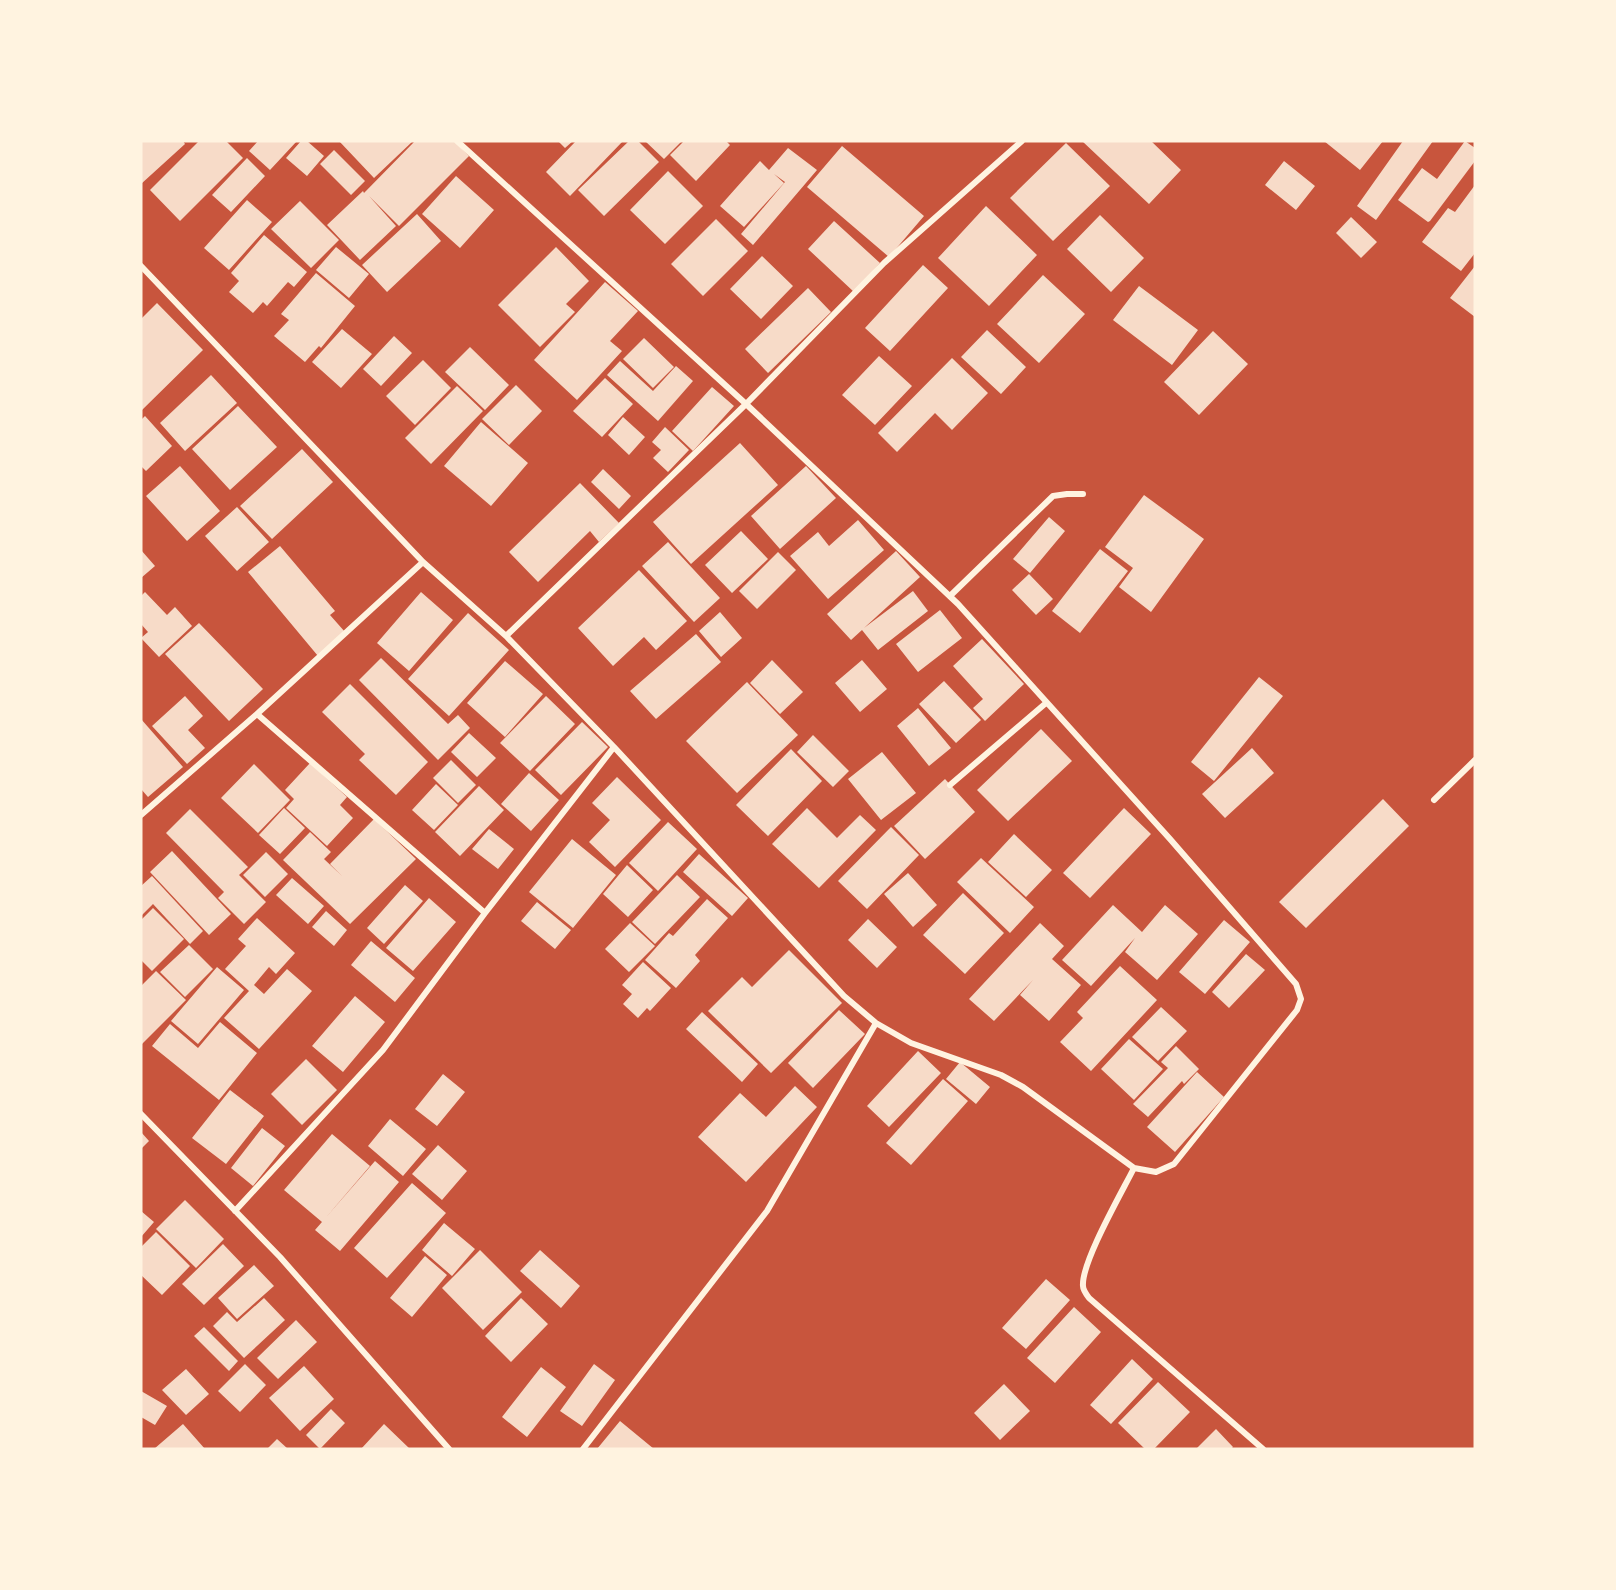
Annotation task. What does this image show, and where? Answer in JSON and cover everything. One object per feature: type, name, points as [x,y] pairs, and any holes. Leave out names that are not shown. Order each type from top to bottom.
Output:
[{"type":"street","points":[[141,267],[423,562],[507,636],[614,747],[844,996],[876,1023],[912,1043],[1001,1075],[1023,1087],[1134,1168],[1156,1172],[1174,1164],[1297,1010],[1301,999],[1296,984],[1170,839],[950,596],[746,404],[457,141]]},
{"type":"street","points":[[507,636],[746,404],[884,263],[1022,141]]},
{"type":"street","points":[[950,596],[1053,496],[1083,494]]},
{"type":"street","points":[[141,815],[257,714],[423,562]]},
{"type":"street","points":[[950,784],[1046,704]]},
{"type":"street","points":[[257,714],[485,913]]},
{"type":"street","points":[[235,1211],[383,1050],[485,913],[614,747]]},
{"type":"street","points":[[1434,800],[1475,760]]},
{"type":"street","points":[[583,1449],[767,1211],[876,1023]]},
{"type":"street","points":[[141,1113],[280,1257],[449,1449]]},
{"type":"street","points":[[1134,1168],[1089,1258],[1083,1276],[1083,1288],[1089,1298],[1263,1449]]},
{"type":"building","points":[[141,141],[183,141],[185,144],[141,184]]},
{"type":"building","points":[[199,141],[226,141],[243,158],[180,221],[150,190]]},
{"type":"building","points":[[258,141],[297,141],[270,170],[249,151]]},
{"type":"building","points":[[301,141],[307,141],[324,156],[307,176],[286,158]]},
{"type":"building","points":[[339,141],[413,141],[374,178]]},
{"type":"building","points":[[415,141],[454,141],[469,156],[399,226],[369,196],[396,226],[360,260],[327,225],[363,191],[364,193]]},
{"type":"building","points":[[558,141],[573,141],[565,148]]},
{"type":"building","points":[[576,141],[623,141],[570,196],[546,172]]},
{"type":"building","points":[[629,141],[638,141],[659,162],[604,216],[578,190]]},
{"type":"building","points":[[645,141],[682,141],[664,159]]},
{"type":"building","points":[[684,141],[726,141],[730,145],[696,181],[670,155]]},
{"type":"building","points":[[1082,141],[1151,141],[1181,170],[1149,204]]},
{"type":"building","points":[[1324,141],[1383,141],[1360,170]]},
{"type":"building","points":[[1403,141],[1433,141],[1376,220],[1357,206]]},
{"type":"building","points":[[1465,141],[1475,148],[1475,161],[1430,221],[1428,222],[1398,200],[1422,168],[1437,179]]},
{"type":"building","points":[[1066,143],[1110,186],[1053,241],[1010,198]]},
{"type":"building","points":[[842,146],[924,216],[889,257],[807,187]]},
{"type":"building","points":[[788,148],[817,170],[753,245],[741,234],[785,182],[774,174],[784,183],[744,227],[720,206],[760,161],[769,170]]},
{"type":"building","points":[[334,150],[365,181],[351,195],[320,164]]},
{"type":"building","points":[[247,158],[265,176],[231,212],[212,195]]},
{"type":"building","points":[[1284,161],[1315,186],[1296,210],[1265,185]]},
{"type":"building","points":[[668,171],[703,206],[665,244],[630,210]]},
{"type":"building","points":[[456,176],[494,210],[460,248],[422,214]]},
{"type":"building","points":[[1475,185],[1475,253],[1461,271],[1422,242],[1448,208],[1455,212]]},
{"type":"building","points":[[247,200],[272,222],[229,270],[204,248]]},
{"type":"building","points":[[300,201],[339,240],[311,268],[271,229]]},
{"type":"building","points":[[986,206],[1037,255],[989,306],[938,258]]},
{"type":"building","points":[[417,214],[441,241],[387,292],[362,265]]},
{"type":"building","points":[[1100,215],[1144,258],[1111,292],[1067,249]]},
{"type":"building","points":[[1351,217],[1377,242],[1361,258],[1336,233]]},
{"type":"building","points":[[716,219],[748,251],[703,296],[671,264]]},
{"type":"building","points":[[834,221],[880,263],[854,292],[808,249]]},
{"type":"building","points":[[264,235],[307,272],[294,287],[288,282],[267,306],[263,302],[253,313],[229,292],[239,281],[231,273]]},
{"type":"building","points":[[336,247],[369,274],[349,298],[316,270]]},
{"type":"building","points":[[556,247],[589,281],[566,304],[575,312],[540,347],[498,305]]},
{"type":"building","points":[[762,256],[793,286],[761,319],[730,289]]},
{"type":"building","points":[[923,265],[948,288],[890,351],[865,328]]},
{"type":"building","points":[[1475,266],[1475,317],[1450,298]]},
{"type":"building","points":[[316,273],[355,306],[321,348],[319,346],[305,362],[274,336],[289,320],[281,314]]},
{"type":"building","points":[[1043,275],[1085,314],[1039,363],[997,324]]},
{"type":"building","points":[[605,282],[638,311],[610,341],[622,351],[577,400],[534,360]]},
{"type":"building","points":[[1139,286],[1198,330],[1172,365],[1113,320]]},
{"type":"building","points":[[808,288],[831,312],[768,373],[745,349]]},
{"type":"building","points":[[157,303],[203,350],[141,411],[141,319]]},
{"type":"building","points":[[342,329],[372,354],[341,388],[312,362]]},
{"type":"building","points":[[987,330],[1026,367],[1001,394],[961,357]]},
{"type":"building","points":[[1213,331],[1248,364],[1199,415],[1164,382]]},
{"type":"building","points":[[394,336],[412,353],[381,386],[363,369]]},
{"type":"building","points":[[644,338],[674,367],[653,388],[623,359]]},
{"type":"building","points":[[470,347],[509,385],[485,410],[445,372]]},
{"type":"building","points":[[879,356],[912,386],[875,425],[842,395]]},
{"type":"building","points":[[952,358],[988,393],[952,430],[935,413],[897,452],[878,433]]},
{"type":"building","points":[[423,360],[451,388],[415,425],[386,396]]},
{"type":"building","points":[[620,361],[653,391],[676,366],[693,381],[658,421],[607,375]]},
{"type":"building","points":[[211,375],[237,403],[185,451],[160,423]]},
{"type":"building","points":[[605,378],[633,404],[602,437],[573,411]]},
{"type":"building","points":[[516,385],[542,411],[509,445],[482,419]]},
{"type":"building","points":[[457,386],[483,411],[431,464],[405,438]]},
{"type":"building","points":[[712,387],[734,406],[693,451],[672,431]]},
{"type":"building","points":[[238,406],[277,447],[230,490],[192,449]]},
{"type":"building","points":[[145,416],[172,446],[146,471],[141,466],[141,420]]},
{"type":"building","points":[[623,417],[645,437],[629,455],[608,435]]},
{"type":"building","points":[[481,422],[528,463],[491,506],[444,466]]},
{"type":"building","points":[[665,427],[689,450],[668,472],[653,458],[661,450],[652,442]]},
{"type":"building","points":[[740,443],[778,485],[691,564],[653,522]]},
{"type":"building","points":[[302,449],[333,482],[272,539],[240,506]]},
{"type":"building","points":[[180,466],[220,511],[187,541],[146,496]]},
{"type":"building","points":[[806,466],[836,498],[780,549],[751,516]]},
{"type":"building","points":[[603,469],[631,496],[619,509],[591,482]]},
{"type":"building","points":[[580,483],[619,523],[599,542],[590,531],[538,582],[509,552]]},
{"type":"building","points":[[1144,495],[1204,539],[1151,612],[1119,587],[1133,568],[1105,547]]},
{"type":"building","points":[[237,507],[269,542],[237,571],[205,536]]},
{"type":"building","points":[[1049,517],[1065,531],[1030,573],[1013,559]]},
{"type":"building","points":[[858,520],[884,550],[828,599],[790,556],[818,532],[829,546]]},
{"type":"building","points":[[741,531],[768,559],[732,593],[705,565]]},
{"type":"building","points":[[668,542],[720,598],[694,622],[642,566]]},
{"type":"building","points":[[280,546],[335,611],[330,615],[345,632],[318,656],[248,572]]},
{"type":"building","points":[[1100,549],[1128,571],[1080,633],[1052,611]]},
{"type":"building","points":[[141,550],[155,566],[141,578]]},
{"type":"building","points":[[896,551],[920,577],[864,628],[913,591],[928,611],[878,650],[862,630],[851,640],[827,614]]},
{"type":"building","points":[[778,552],[796,570],[757,609],[739,591]]},
{"type":"building","points":[[639,570],[687,621],[656,650],[644,637],[613,666],[578,628]]},
{"type":"building","points":[[1029,574],[1053,599],[1036,615],[1012,590]]},
{"type":"building","points":[[145,592],[167,615],[175,607],[192,626],[159,657],[141,638],[148,632],[141,624],[141,596]]},
{"type":"building","points":[[421,592],[453,620],[409,671],[377,643]]},
{"type":"building","points":[[940,610],[962,638],[918,672],[896,644]]},
{"type":"building","points":[[720,612],[742,638],[721,657],[699,631]]},
{"type":"building","points":[[468,613],[509,650],[449,716],[408,679]]},
{"type":"building","points":[[199,623],[263,689],[229,721],[165,654]]},
{"type":"building","points":[[696,634],[721,662],[656,719],[630,691]]},
{"type":"building","points":[[982,639],[1024,684],[985,721],[973,708],[983,699],[953,666]]},
{"type":"building","points":[[381,658],[448,724],[458,715],[470,728],[438,760],[359,680]]},
{"type":"building","points":[[772,660],[803,692],[780,714],[750,683]]},
{"type":"building","points":[[862,660],[887,689],[860,712],[835,683]]},
{"type":"building","points":[[505,661],[543,694],[505,737],[467,703]]},
{"type":"building","points":[[1259,677],[1283,696],[1214,781],[1191,762]]},
{"type":"building","points":[[944,681],[981,720],[956,743],[919,704]]},
{"type":"building","points":[[747,682],[798,735],[737,793],[686,741]]},
{"type":"building","points":[[350,684],[428,762],[396,795],[359,760],[365,754],[322,712]]},
{"type":"building","points":[[185,696],[203,716],[188,730],[205,748],[187,764],[152,726]]},
{"type":"building","points":[[546,696],[575,724],[530,771],[500,743]]},
{"type":"building","points":[[918,708],[951,748],[929,766],[897,726]]},
{"type":"building","points":[[141,719],[183,767],[148,797],[141,789]]},
{"type":"building","points":[[582,722],[608,747],[561,795],[535,770]]},
{"type":"building","points":[[1041,729],[1072,761],[1008,821],[977,790]]},
{"type":"building","points":[[469,733],[496,758],[477,777],[451,752]]},
{"type":"building","points":[[813,735],[849,771],[833,787],[797,752]]},
{"type":"building","points":[[1252,748],[1274,773],[1225,818],[1202,794]]},
{"type":"building","points":[[791,749],[822,781],[768,836],[736,805]]},
{"type":"building","points":[[882,752],[916,793],[881,820],[848,779]]},
{"type":"building","points":[[451,760],[476,785],[458,803],[433,778]]},
{"type":"building","points":[[310,763],[347,797],[340,805],[353,818],[327,846],[286,808],[294,799],[285,790]]},
{"type":"building","points":[[254,764],[290,800],[258,833],[221,798]]},
{"type":"building","points":[[529,773],[559,800],[531,831],[501,804]]},
{"type":"building","points":[[617,777],[661,820],[615,867],[589,842],[610,820],[592,803]]},
{"type":"building","points":[[945,779],[975,812],[925,859],[894,826]]},
{"type":"building","points":[[436,784],[458,805],[434,830],[412,810]]},
{"type":"building","points":[[479,786],[504,810],[460,856],[435,832]]},
{"type":"building","points":[[1383,799],[1409,826],[1306,928],[1279,902]]},
{"type":"building","points":[[284,808],[305,828],[280,854],[259,835]]},
{"type":"building","points":[[807,808],[837,838],[860,815],[876,830],[819,888],[772,844]]},
{"type":"building","points":[[1124,808],[1151,834],[1090,898],[1063,873]]},
{"type":"building","points":[[190,809],[248,867],[239,875],[266,902],[244,924],[218,898],[224,892],[166,833]]},
{"type":"building","points":[[374,819],[416,859],[350,924],[283,860],[310,832],[331,852],[324,859],[343,877],[330,864]]},
{"type":"building","points":[[668,822],[697,849],[658,891],[629,863]]},
{"type":"building","points":[[891,827],[919,855],[867,909],[838,881]]},
{"type":"building","points":[[489,829],[514,849],[498,869],[472,849]]},
{"type":"building","points":[[1014,834],[1052,870],[1026,897],[988,862]]},
{"type":"building","points":[[572,839],[616,875],[573,928],[529,892]]},
{"type":"building","points":[[172,851],[231,914],[209,935],[150,872]]},
{"type":"building","points":[[266,852],[288,874],[265,897],[243,875]]},
{"type":"building","points":[[699,854],[748,898],[732,916],[683,872]]},
{"type":"building","points":[[981,858],[1034,907],[1010,933],[957,882]]},
{"type":"building","points":[[627,865],[653,890],[628,917],[603,894]]},
{"type":"building","points":[[908,873],[937,905],[913,927],[884,894]]},
{"type":"building","points":[[677,875],[700,897],[655,944],[632,922]]},
{"type":"building","points":[[152,876],[203,931],[190,944],[153,904],[141,916],[141,886]]},
{"type":"building","points":[[292,878],[324,906],[308,924],[276,895]]},
{"type":"building","points":[[405,885],[423,901],[384,944],[367,928]]},
{"type":"building","points":[[963,893],[1004,933],[965,974],[923,935]]},
{"type":"building","points":[[429,898],[456,922],[413,971],[386,948]]},
{"type":"building","points":[[707,899],[728,918],[695,955],[700,961],[676,988],[645,960],[669,933],[673,936]]},
{"type":"building","points":[[537,902],[571,930],[555,949],[521,921]]},
{"type":"building","points":[[1113,905],[1142,932],[1165,905],[1198,934],[1157,980],[1125,952],[1135,938],[1091,986],[1062,960]]},
{"type":"building","points":[[153,908],[184,939],[152,971],[141,960],[141,920]]},
{"type":"building","points":[[326,911],[347,930],[334,946],[312,927]]},
{"type":"building","points":[[257,918],[295,953],[276,974],[269,967],[254,985],[264,994],[287,969],[312,991],[259,1049],[224,1018],[249,991],[225,969],[246,946],[238,939]]},
{"type":"building","points":[[868,919],[897,947],[877,968],[848,940]]},
{"type":"building","points":[[1224,920],[1250,942],[1205,994],[1179,972]]},
{"type":"building","points":[[630,923],[655,946],[629,972],[605,949]]},
{"type":"building","points":[[1040,923],[1064,946],[1052,959],[1081,985],[1049,1021],[1020,995],[1033,980],[994,1021],[969,999]]},
{"type":"building","points":[[371,941],[415,978],[395,1002],[351,965]]},
{"type":"building","points":[[189,945],[213,969],[185,997],[160,972]]},
{"type":"building","points":[[789,950],[842,1003],[771,1073],[708,1011],[742,977],[752,987]]},
{"type":"building","points":[[1246,954],[1265,970],[1229,1008],[1212,992]]},
{"type":"building","points":[[643,962],[671,988],[650,1011],[647,1008],[638,1018],[623,1004],[632,994],[622,985]]},
{"type":"building","points":[[1120,966],[1157,1000],[1091,1071],[1060,1042],[1083,1018],[1077,1012]]},
{"type":"building","points":[[217,967],[244,990],[198,1044],[171,1021]]},
{"type":"building","points":[[156,971],[186,1000],[141,1045],[141,986]]},
{"type":"building","points":[[355,996],[385,1022],[343,1072],[312,1046]]},
{"type":"building","points":[[1161,1007],[1187,1031],[1158,1061],[1132,1037]]},
{"type":"building","points":[[839,1010],[865,1034],[813,1088],[788,1063]]},
{"type":"building","points":[[702,1012],[758,1064],[742,1082],[686,1029]]},
{"type":"building","points":[[220,1022],[257,1053],[219,1100],[152,1046],[170,1024],[198,1048]]},
{"type":"building","points":[[1129,1039],[1163,1069],[1134,1100],[1101,1069]]},
{"type":"building","points":[[1176,1046],[1199,1069],[1184,1084],[1182,1081],[1148,1117],[1133,1104],[1168,1068],[1161,1062]]},
{"type":"building","points":[[918,1051],[941,1073],[889,1127],[867,1106]]},
{"type":"building","points":[[306,1059],[337,1090],[302,1125],[271,1094]]},
{"type":"building","points":[[960,1062],[990,1087],[976,1104],[946,1079]]},
{"type":"building","points":[[1197,1072],[1224,1097],[1175,1152],[1147,1127]]},
{"type":"building","points":[[443,1074],[465,1092],[437,1126],[415,1109]]},
{"type":"building","points":[[943,1079],[968,1101],[911,1165],[886,1143]]},
{"type":"building","points":[[795,1086],[817,1107],[746,1182],[698,1137],[740,1093],[766,1117]]},
{"type":"building","points":[[230,1090],[264,1116],[226,1164],[192,1138]]},
{"type":"building","points":[[390,1119],[426,1149],[403,1176],[368,1146]]},
{"type":"building","points":[[262,1128],[285,1146],[253,1186],[231,1168]]},
{"type":"building","points":[[141,1132],[149,1141],[141,1149]]},
{"type":"building","points":[[332,1134],[370,1166],[322,1222],[284,1190]]},
{"type":"building","points":[[438,1145],[467,1171],[442,1200],[412,1174]]},
{"type":"building","points":[[375,1161],[399,1182],[340,1251],[315,1230]]},
{"type":"building","points":[[412,1183],[446,1213],[387,1278],[354,1248]]},
{"type":"building","points":[[185,1200],[224,1239],[196,1268],[156,1229]]},
{"type":"building","points":[[141,1211],[154,1222],[141,1237]]},
{"type":"building","points":[[444,1223],[475,1249],[452,1276],[422,1250]]},
{"type":"building","points":[[156,1232],[190,1266],[162,1295],[141,1275],[141,1247]]},
{"type":"building","points":[[223,1244],[244,1266],[204,1305],[182,1284]]},
{"type":"building","points":[[480,1250],[522,1292],[483,1330],[442,1288]]},
{"type":"building","points":[[540,1250],[580,1286],[561,1308],[520,1271]]},
{"type":"building","points":[[425,1256],[447,1275],[412,1317],[390,1298]]},
{"type":"building","points":[[254,1265],[274,1286],[237,1319],[218,1298]]},
{"type":"building","points":[[1046,1279],[1070,1300],[1026,1349],[1002,1328]]},
{"type":"building","points":[[264,1298],[285,1320],[244,1358],[213,1326],[227,1312],[237,1322]]},
{"type":"building","points":[[521,1298],[548,1324],[511,1362],[485,1336]]},
{"type":"building","points":[[1074,1307],[1101,1332],[1055,1383],[1027,1358]]},
{"type":"building","points":[[296,1320],[317,1342],[278,1379],[257,1358]]},
{"type":"building","points":[[204,1327],[238,1361],[229,1371],[194,1336]]},
{"type":"building","points":[[1132,1359],[1153,1379],[1111,1424],[1090,1405]]},
{"type":"building","points":[[245,1364],[266,1385],[240,1412],[218,1391]]},
{"type":"building","points":[[594,1364],[615,1380],[582,1426],[560,1411]]},
{"type":"building","points":[[304,1366],[334,1399],[300,1431],[269,1398]]},
{"type":"building","points":[[541,1367],[566,1387],[527,1437],[502,1417]]},
{"type":"building","points":[[186,1369],[209,1394],[186,1415],[162,1390]]},
{"type":"building","points":[[1158,1382],[1190,1412],[1154,1449],[1145,1449],[1118,1423]]},
{"type":"building","points":[[1004,1384],[1030,1411],[1000,1440],[974,1413]]},
{"type":"building","points":[[141,1391],[167,1406],[155,1425],[141,1417]]},
{"type":"building","points":[[331,1409],[345,1423],[320,1449],[306,1435]]},
{"type":"building","points":[[620,1421],[654,1449],[597,1449]]},
{"type":"building","points":[[183,1424],[205,1449],[154,1449]]},
{"type":"building","points":[[384,1424],[410,1449],[361,1449]]},
{"type":"building","points":[[1216,1429],[1233,1447],[1231,1449],[1196,1449]]},
{"type":"building","points":[[277,1439],[288,1449],[267,1449]]}]
